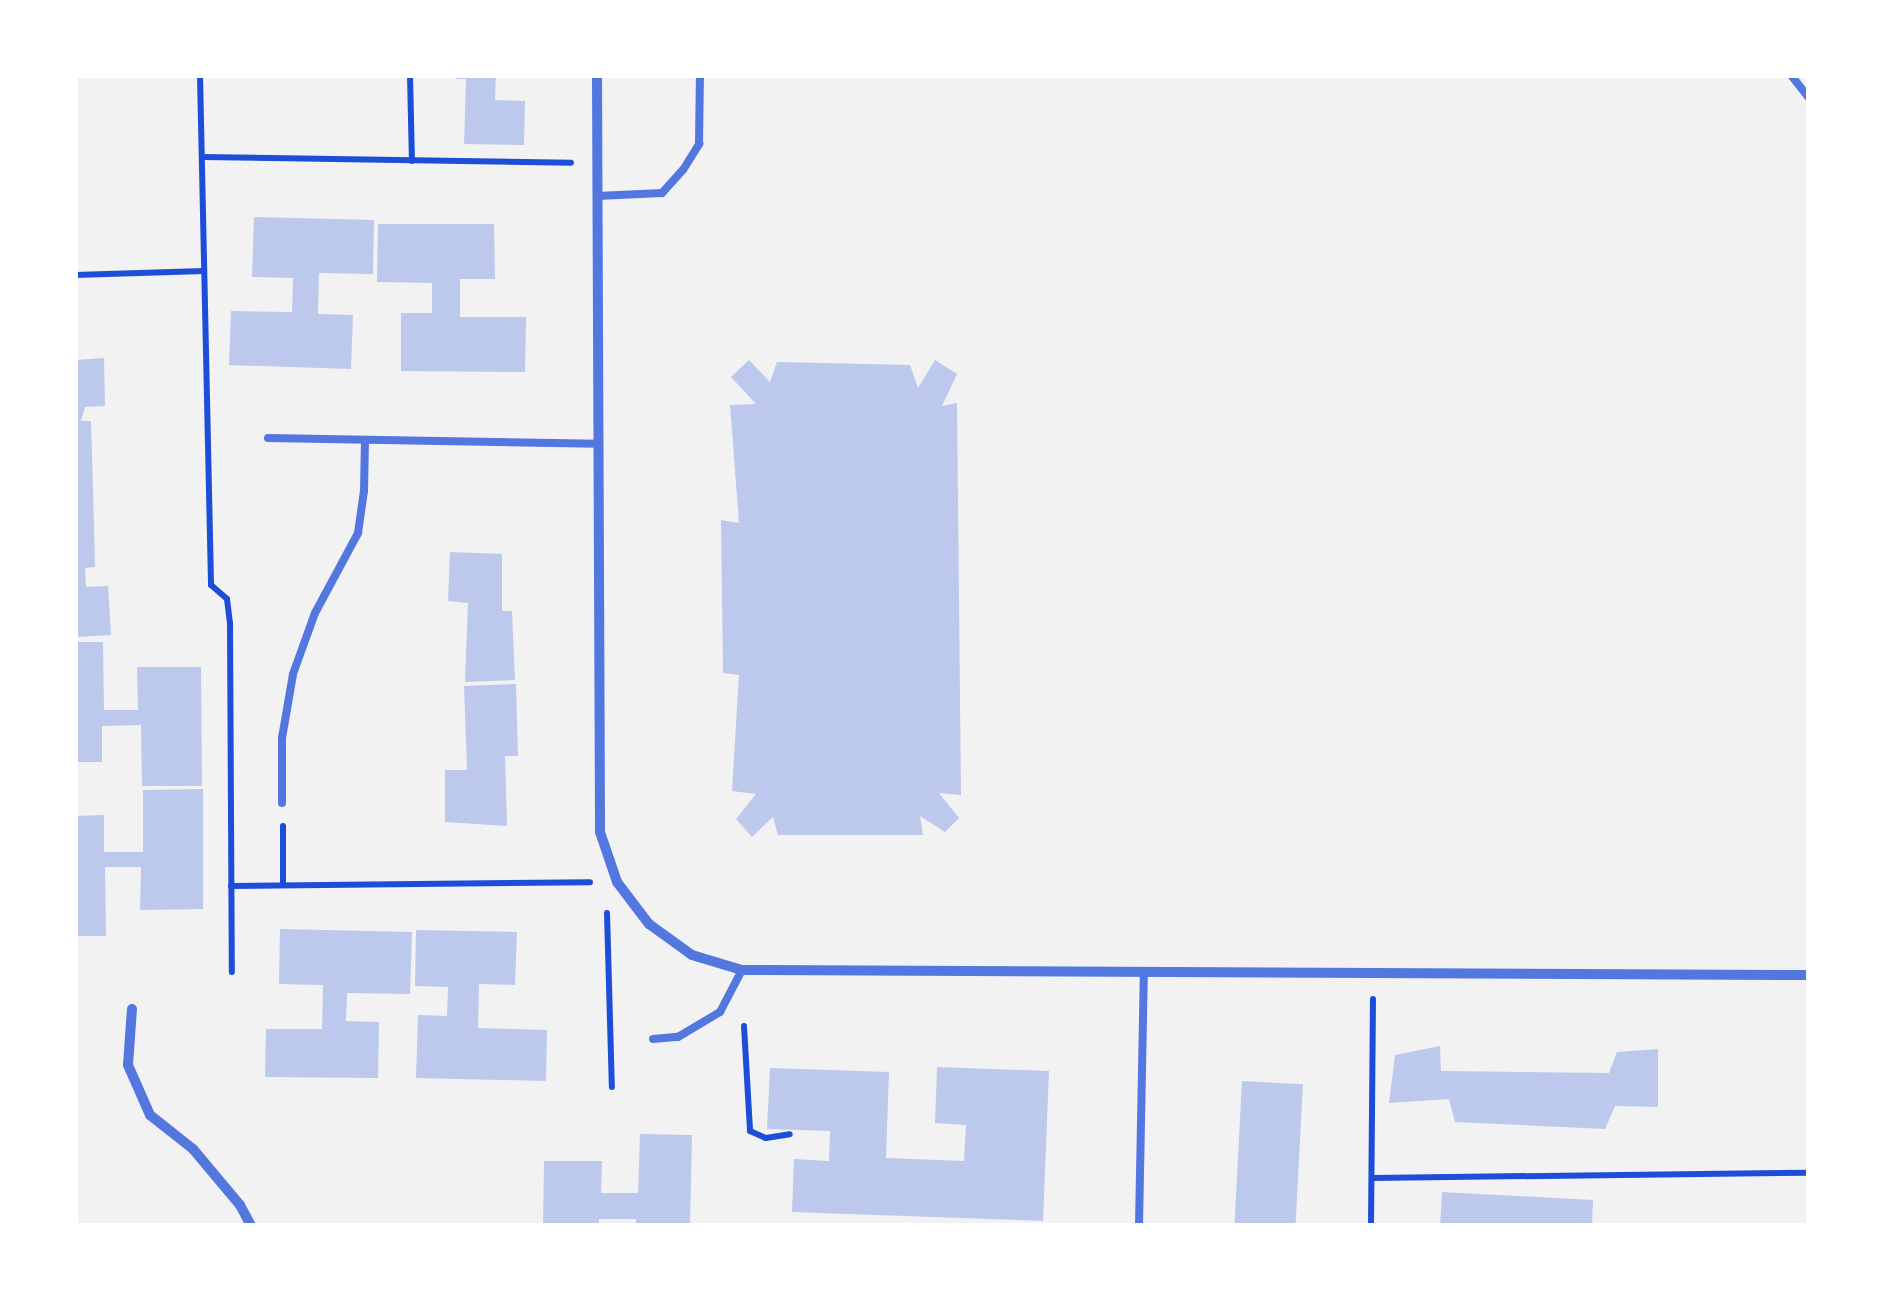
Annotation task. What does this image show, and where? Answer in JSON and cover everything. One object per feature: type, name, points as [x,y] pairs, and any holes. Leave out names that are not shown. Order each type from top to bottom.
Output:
[{"type":"street","points":[[597,75],[600,832],[611,882],[649,924],[692,954],[742,970],[1809,975]]},
{"type":"street","points":[[132,1009],[128,1064],[150,1115],[193,1149],[240,1206],[251,1226]]},
{"type":"lane","points":[[597,196],[662,192],[683,170],[699,144],[700,75]]},
{"type":"lane","points":[[1791,75],[1809,98]]},
{"type":"lane","points":[[268,438],[597,444]]},
{"type":"lane","points":[[282,803],[282,738],[293,674],[315,613],[358,533],[364,492],[364,440]]},
{"type":"lane","points":[[653,1040],[678,1036],[720,1012],[742,970]]},
{"type":"lane","points":[[1139,1226],[1144,972]]},
{"type":"path","points":[[200,75],[210,585],[227,599],[230,622],[232,972]]},
{"type":"path","points":[[410,75],[412,161]]},
{"type":"path","points":[[202,157],[598,163]]},
{"type":"path","points":[[75,275],[204,271]]},
{"type":"path","points":[[282,803],[284,885]]},
{"type":"path","points":[[231,886],[611,882],[612,1087]]},
{"type":"path","points":[[1371,1226],[1373,973]]},
{"type":"path","points":[[744,1024],[750,1131],[766,1138],[790,1134]]},
{"type":"path","points":[[1372,1178],[1809,1172]]},
{"type":"building","points":[[456,75],[496,75],[495,100],[525,101],[524,145],[464,144],[466,79],[456,79]]},
{"type":"building","points":[[254,217],[374,220],[373,274],[319,273],[318,314],[353,315],[351,369],[229,365],[231,311],[292,312],[293,278],[252,277]]},
{"type":"building","points":[[378,224],[494,224],[495,279],[460,279],[460,317],[526,317],[525,372],[401,371],[401,313],[432,313],[432,283],[377,282]]},
{"type":"building","points":[[104,358],[105,406],[85,407],[81,421],[91,421],[95,567],[85,568],[86,587],[108,586],[111,635],[75,637],[75,360]]},
{"type":"building","points":[[749,360],[770,382],[777,362],[910,365],[918,388],[935,360],[957,374],[942,406],[957,403],[961,795],[939,793],[959,818],[945,832],[920,816],[923,835],[778,835],[773,817],[752,837],[736,819],[756,794],[732,791],[739,675],[723,673],[721,520],[739,523],[730,405],[756,404],[731,377]]},
{"type":"building","points":[[450,552],[502,554],[502,611],[512,611],[515,680],[465,682],[468,603],[448,601]]},
{"type":"building","points":[[75,642],[103,642],[104,710],[138,710],[137,667],[201,667],[202,786],[142,786],[141,725],[102,726],[102,762],[75,762]]},
{"type":"building","points":[[516,684],[518,756],[505,756],[507,826],[445,822],[445,770],[467,770],[464,686]]},
{"type":"building","points":[[203,789],[203,909],[140,910],[141,867],[105,867],[106,936],[75,936],[75,816],[104,815],[104,852],[143,852],[143,790]]},
{"type":"building","points":[[280,929],[412,932],[410,994],[347,993],[346,1021],[379,1022],[378,1078],[265,1077],[266,1029],[322,1029],[323,985],[279,984]]},
{"type":"building","points":[[416,930],[517,932],[515,985],[479,984],[478,1028],[547,1030],[546,1081],[416,1078],[418,1015],[447,1016],[448,987],[415,986]]},
{"type":"building","points":[[1440,1046],[1441,1071],[1609,1073],[1617,1052],[1658,1049],[1658,1107],[1615,1106],[1605,1129],[1455,1122],[1449,1099],[1389,1103],[1395,1055]]},
{"type":"building","points":[[937,1067],[1049,1071],[1043,1221],[792,1212],[794,1159],[829,1161],[830,1131],[767,1129],[770,1068],[889,1072],[886,1158],[964,1161],[966,1125],[935,1123]]},
{"type":"building","points":[[1242,1081],[1303,1084],[1295,1226],[1234,1226]]},
{"type":"building","points":[[640,1134],[692,1135],[690,1226],[636,1226],[636,1219],[599,1219],[599,1226],[543,1226],[544,1161],[602,1161],[601,1193],[638,1193]]},
{"type":"building","points":[[1442,1192],[1593,1200],[1592,1226],[1440,1226]]}]
